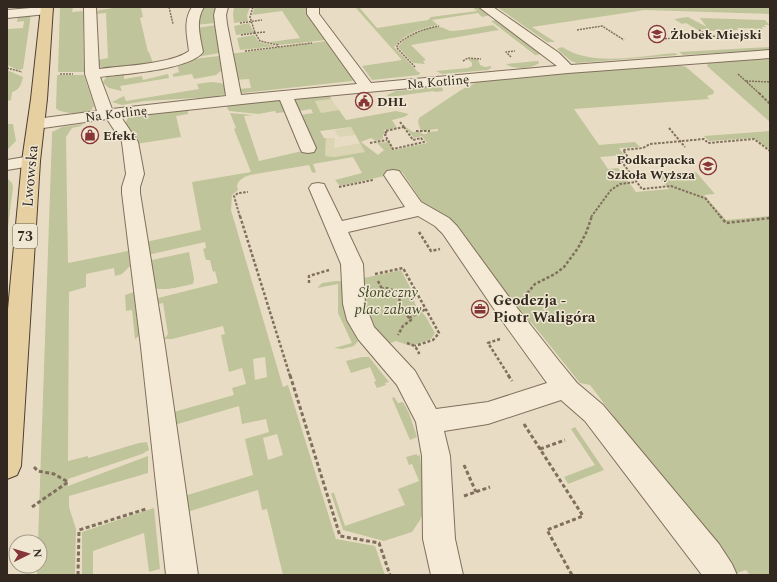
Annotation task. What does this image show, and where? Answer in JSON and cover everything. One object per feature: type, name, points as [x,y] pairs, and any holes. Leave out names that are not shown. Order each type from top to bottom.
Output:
[{"type":"main road","name":"Lwowska","points":[[7,466],[31,161],[42,70],[47,8]]},
{"type":"street","points":[[94,7],[92,74],[110,114],[130,142],[135,174],[131,187],[131,193],[153,347],[182,575]]},
{"type":"street","points":[[92,74],[173,63],[192,56],[196,52],[191,20],[198,7]]},
{"type":"street","points":[[222,7],[220,15],[222,38],[231,76],[234,100]]},
{"type":"street","points":[[313,7],[313,14],[367,88]]},
{"type":"street","points":[[485,7],[554,56],[568,69]]},
{"type":"street","points":[[7,14],[47,8]]},
{"type":"street","name":"Na Kotlinę","points":[[36,124],[234,100],[568,69],[770,54]]},
{"type":"street","points":[[285,96],[308,148]]},
{"type":"street","points":[[7,165],[31,161]]},
{"type":"street","points":[[384,177],[412,204],[419,221]]},
{"type":"street","points":[[328,186],[337,228],[352,264],[354,304],[359,320],[366,333],[406,378],[429,422],[436,456],[439,539],[448,575]]},
{"type":"street","points":[[337,228],[438,219],[448,226],[503,305],[566,388],[584,402],[594,413],[708,555],[721,575]]},
{"type":"street","points":[[429,422],[488,413],[566,388]]},
{"type":"path","points":[[253,7],[249,14],[250,22],[255,33],[260,41],[278,45],[278,47]]},
{"type":"path","points":[[167,20],[172,19]]},
{"type":"path","points":[[250,22],[262,20]]},
{"type":"path","points":[[419,70],[397,48],[397,46],[411,34],[422,29],[439,26]]},
{"type":"path","points":[[577,30],[602,26],[624,40]]},
{"type":"path","points":[[699,30],[710,36]]},
{"type":"path","points":[[222,38],[265,32]]},
{"type":"path","points":[[649,32],[660,39],[759,34]]},
{"type":"path","points":[[226,54],[331,40]]},
{"type":"path","points":[[511,57],[506,52],[519,50]]},
{"type":"path","points":[[720,57],[770,104]]},
{"type":"path","points":[[467,59],[479,59]]},
{"type":"path","points":[[7,68],[14,71]]},
{"type":"path","points":[[746,81],[770,82]]},
{"type":"path","points":[[400,122],[404,127],[414,140],[421,138],[424,142],[393,149],[387,140],[385,135],[387,134],[385,131],[404,127]]},
{"type":"path","points":[[669,128],[685,147]]},
{"type":"path","points":[[416,131],[430,131]]},
{"type":"path","points":[[770,151],[766,147],[763,148],[754,139],[708,143],[704,139],[654,143],[643,148],[623,150],[628,157],[619,158],[642,190],[671,186],[706,198],[726,223],[770,218]]},
{"type":"path","points":[[370,143],[387,140]]},
{"type":"path","points":[[328,186],[339,187],[384,177]]},
{"type":"path","points":[[503,305],[523,298],[535,284],[555,274],[564,267],[578,248],[586,233],[586,226],[590,218],[611,190],[620,184],[636,182]]},
{"type":"path","points":[[248,192],[238,193],[234,196],[340,536],[379,543],[390,575]]},
{"type":"path","points":[[419,221],[430,251],[445,247]]},
{"type":"path","points":[[374,274],[403,268],[439,333],[433,340],[415,346]]},
{"type":"path","points":[[308,277],[309,283]]},
{"type":"path","points":[[380,285],[382,289],[399,292],[398,297],[400,307],[411,320],[403,326],[396,339]]},
{"type":"path","points":[[398,297],[419,297]]},
{"type":"path","points":[[409,318],[426,309]]},
{"type":"path","points":[[503,338],[488,343],[516,387]]},
{"type":"path","points":[[418,353],[422,360]]},
{"type":"path","points":[[521,420],[583,516],[546,530],[572,575]]},
{"type":"path","points":[[540,449],[565,440]]},
{"type":"path","points":[[32,507],[68,482],[54,474],[38,471],[34,467]]},
{"type":"path","points":[[458,498],[490,488]]},
{"type":"path","points":[[78,575],[79,530],[152,507]]},
{"type":"shaded area","points":[[331,99],[339,110],[321,113],[315,101]]},
{"type":"shaded area","points":[[351,127],[356,135],[339,137],[334,130]]},
{"type":"shaded area","points":[[326,138],[335,138],[334,148],[361,143],[366,152],[334,157],[325,156]]},
{"type":"green space","points":[[60,7],[73,7],[72,12],[84,11],[84,72],[58,72]]},
{"type":"green space","points":[[121,7],[150,7],[141,8],[143,17],[140,18],[148,52],[153,63],[106,68],[98,66],[97,60],[108,58],[106,13],[96,13],[99,10]]},
{"type":"green space","points":[[202,7],[218,7],[215,23],[196,25]]},
{"type":"green space","points":[[234,7],[250,7],[247,15],[248,21],[234,23]]},
{"type":"green space","points":[[255,7],[308,7],[308,14],[326,40],[280,45],[270,42],[300,38],[282,11],[252,15]]},
{"type":"green space","points":[[355,7],[359,7],[377,28],[428,20],[431,17],[477,11],[472,7],[480,7],[491,15],[482,17],[478,13],[432,20],[438,25],[414,32],[403,38],[394,47],[418,72],[420,72],[419,75],[372,80],[362,66],[402,60]]},
{"type":"green space","points":[[497,7],[770,7],[770,14],[645,10],[532,27],[555,42],[547,42]]},
{"type":"green space","points":[[31,14],[23,69],[18,70],[7,65],[7,29],[23,28],[24,21],[17,22],[18,15]]},
{"type":"green space","points":[[688,17],[705,26],[700,18],[765,20],[770,25],[764,25],[766,27],[762,27],[763,29],[737,28],[738,30],[708,31],[704,29],[698,30],[686,23],[682,24],[674,19]]},
{"type":"green space","points":[[497,20],[543,54],[535,55],[491,21]]},
{"type":"green space","points":[[249,23],[254,33],[236,35],[234,26]]},
{"type":"green space","points":[[216,25],[220,53],[196,57],[196,28]]},
{"type":"green space","points":[[493,25],[499,30],[411,45],[426,60],[423,61],[425,64],[413,63],[398,47],[410,36],[428,28],[441,27],[453,31]]},
{"type":"green space","points":[[254,35],[259,42],[276,46],[240,50],[237,38]]},
{"type":"green space","points":[[327,41],[355,78],[352,81],[243,93],[237,92],[237,89],[251,88],[249,79],[235,80],[230,54]]},
{"type":"green space","points":[[562,47],[574,53],[588,57],[602,58],[632,58],[675,53],[678,55],[577,63],[571,61],[557,49]]},
{"type":"green space","points":[[770,47],[770,50],[683,55],[679,52]]},
{"type":"green space","points":[[219,56],[222,70],[216,75],[194,79],[192,74],[173,77],[173,74],[179,72],[177,64],[193,59]]},
{"type":"green space","points":[[770,58],[770,122],[707,66],[708,63],[712,62]]},
{"type":"green space","points":[[468,59],[478,59],[480,65],[485,67],[491,66],[491,68],[488,70],[442,74],[436,71],[468,68],[472,66],[472,63]]},
{"type":"green space","points":[[538,61],[539,63],[532,67],[522,68],[509,66],[506,64]]},
{"type":"green space","points":[[675,64],[686,67],[714,91],[713,94],[707,96],[709,99],[574,109],[599,145],[635,142],[640,147],[619,148],[624,155],[600,157],[608,169],[618,168],[636,192],[669,189],[658,176],[696,172],[715,194],[704,195],[726,220],[770,216],[770,575],[750,575],[746,570],[734,574],[590,385],[580,383],[531,322],[528,322],[425,206],[402,172],[340,186],[335,180],[362,173],[353,157],[313,164],[316,172],[314,173],[309,165],[250,175],[239,182],[237,186],[238,190],[232,195],[231,210],[283,387],[288,385],[336,539],[375,546],[385,575],[283,575],[267,509],[262,510],[258,490],[184,513],[181,497],[253,475],[245,439],[269,432],[266,419],[242,424],[239,406],[171,426],[170,413],[234,395],[232,388],[246,384],[242,368],[229,372],[221,335],[225,334],[223,326],[172,339],[164,339],[168,334],[163,303],[154,305],[153,300],[158,298],[218,283],[210,260],[206,260],[203,249],[206,248],[205,242],[152,254],[146,253],[144,244],[150,241],[201,230],[192,182],[251,172],[234,129],[236,128],[230,113],[253,115],[244,116],[259,161],[315,148],[301,115],[313,113],[311,109],[299,111],[291,100],[294,98],[329,94],[331,99],[315,101],[321,113],[339,110],[346,120],[396,111],[409,114],[392,120],[397,128],[384,130],[385,134],[383,135],[383,139],[376,141],[371,138],[361,142],[378,155],[384,150],[377,143],[389,142],[394,150],[427,143],[422,136],[414,138],[404,126],[413,132],[419,131],[423,134],[438,131],[438,129],[421,131],[418,122],[419,118],[461,90],[477,82]],"holes":[[[351,127],[365,152],[334,157],[325,156],[326,138],[324,138],[320,131]],[[265,357],[267,377],[255,380],[253,359]],[[277,434],[283,455],[268,460],[263,438]]]},
{"type":"green space","points":[[7,70],[23,77],[21,84],[12,92],[11,100],[7,101]]},
{"type":"green space","points":[[124,72],[124,79],[142,76],[143,80],[168,74],[169,78],[120,86],[122,91],[109,88],[103,83],[108,76]]},
{"type":"green space","points":[[57,75],[84,75],[94,106],[88,112],[78,114],[58,110],[56,108]]},
{"type":"green space","points":[[211,82],[221,83],[226,86],[226,94],[214,97],[145,101],[122,105],[112,102],[124,96],[126,101],[199,89],[197,84]]},
{"type":"green space","points":[[440,86],[443,91],[389,97],[387,95],[396,91]]},
{"type":"green space","points":[[278,100],[282,102],[286,112],[276,113],[275,111],[258,114],[229,111],[226,105]]},
{"type":"green space","points":[[188,110],[188,114],[176,116],[181,137],[136,144],[125,123],[128,118],[136,115]]},
{"type":"green space","points":[[8,124],[13,124],[16,141],[7,150]]},
{"type":"green space","points":[[82,124],[81,126],[72,128],[66,137],[68,263],[128,251],[130,266],[122,274],[115,276],[114,268],[86,274],[86,287],[69,292],[68,461],[88,456],[88,458],[139,443],[147,442],[149,450],[142,454],[68,479],[68,486],[148,456],[148,473],[69,496],[69,507],[76,529],[75,575],[37,575],[48,574],[48,534],[38,534],[52,132],[62,127]]},
{"type":"green space","points":[[770,131],[770,150],[754,138],[709,141],[704,136]]},
{"type":"green space","points":[[8,179],[12,183],[13,187],[7,235]]},
{"type":"green space","points":[[189,252],[194,279],[193,284],[166,289],[150,287],[152,260]]},
{"type":"green space","name":"Słoneczny plac zabaw","points":[[401,270],[412,291],[415,304],[426,317],[435,333],[431,339],[411,346],[396,341],[388,344],[370,321],[365,307],[364,278]]},
{"type":"green space","points":[[340,281],[344,285],[345,314],[358,341],[354,346],[342,349],[334,348],[352,343],[338,313],[338,284],[317,288],[322,283]]},
{"type":"green space","points":[[134,292],[139,336],[135,339],[132,310],[126,311],[125,295]]},
{"type":"green space","points":[[369,357],[389,382],[385,383],[386,385],[377,388],[374,382],[376,381],[370,367],[351,373],[346,361]]},
{"type":"green space","points":[[394,397],[398,403],[403,402],[409,413],[417,437],[410,440],[392,398]]},
{"type":"green space","points":[[575,427],[604,470],[568,484],[564,477],[595,465],[571,429]]},
{"type":"green space","points":[[417,454],[417,456],[420,455],[425,508],[420,520],[412,532],[384,541],[343,530],[331,493],[334,493],[345,526],[405,505],[398,489],[419,481],[412,464],[409,465],[406,457]]},
{"type":"green space","points":[[154,508],[160,569],[149,572],[144,533],[93,551],[93,575],[82,575],[82,532]]},
{"type":"place","name":"Żłobek Miejski","points":[[657,34]]},
{"type":"place","name":"DHL","points":[[364,101]]},
{"type":"place","name":"Efekt","points":[[90,135]]},
{"type":"place","name":"Podkarpacka Szkoła Wyższa","points":[[708,166]]},
{"type":"place","name":"Geodezja - Piotr Waligóra","points":[[480,309]]}]
